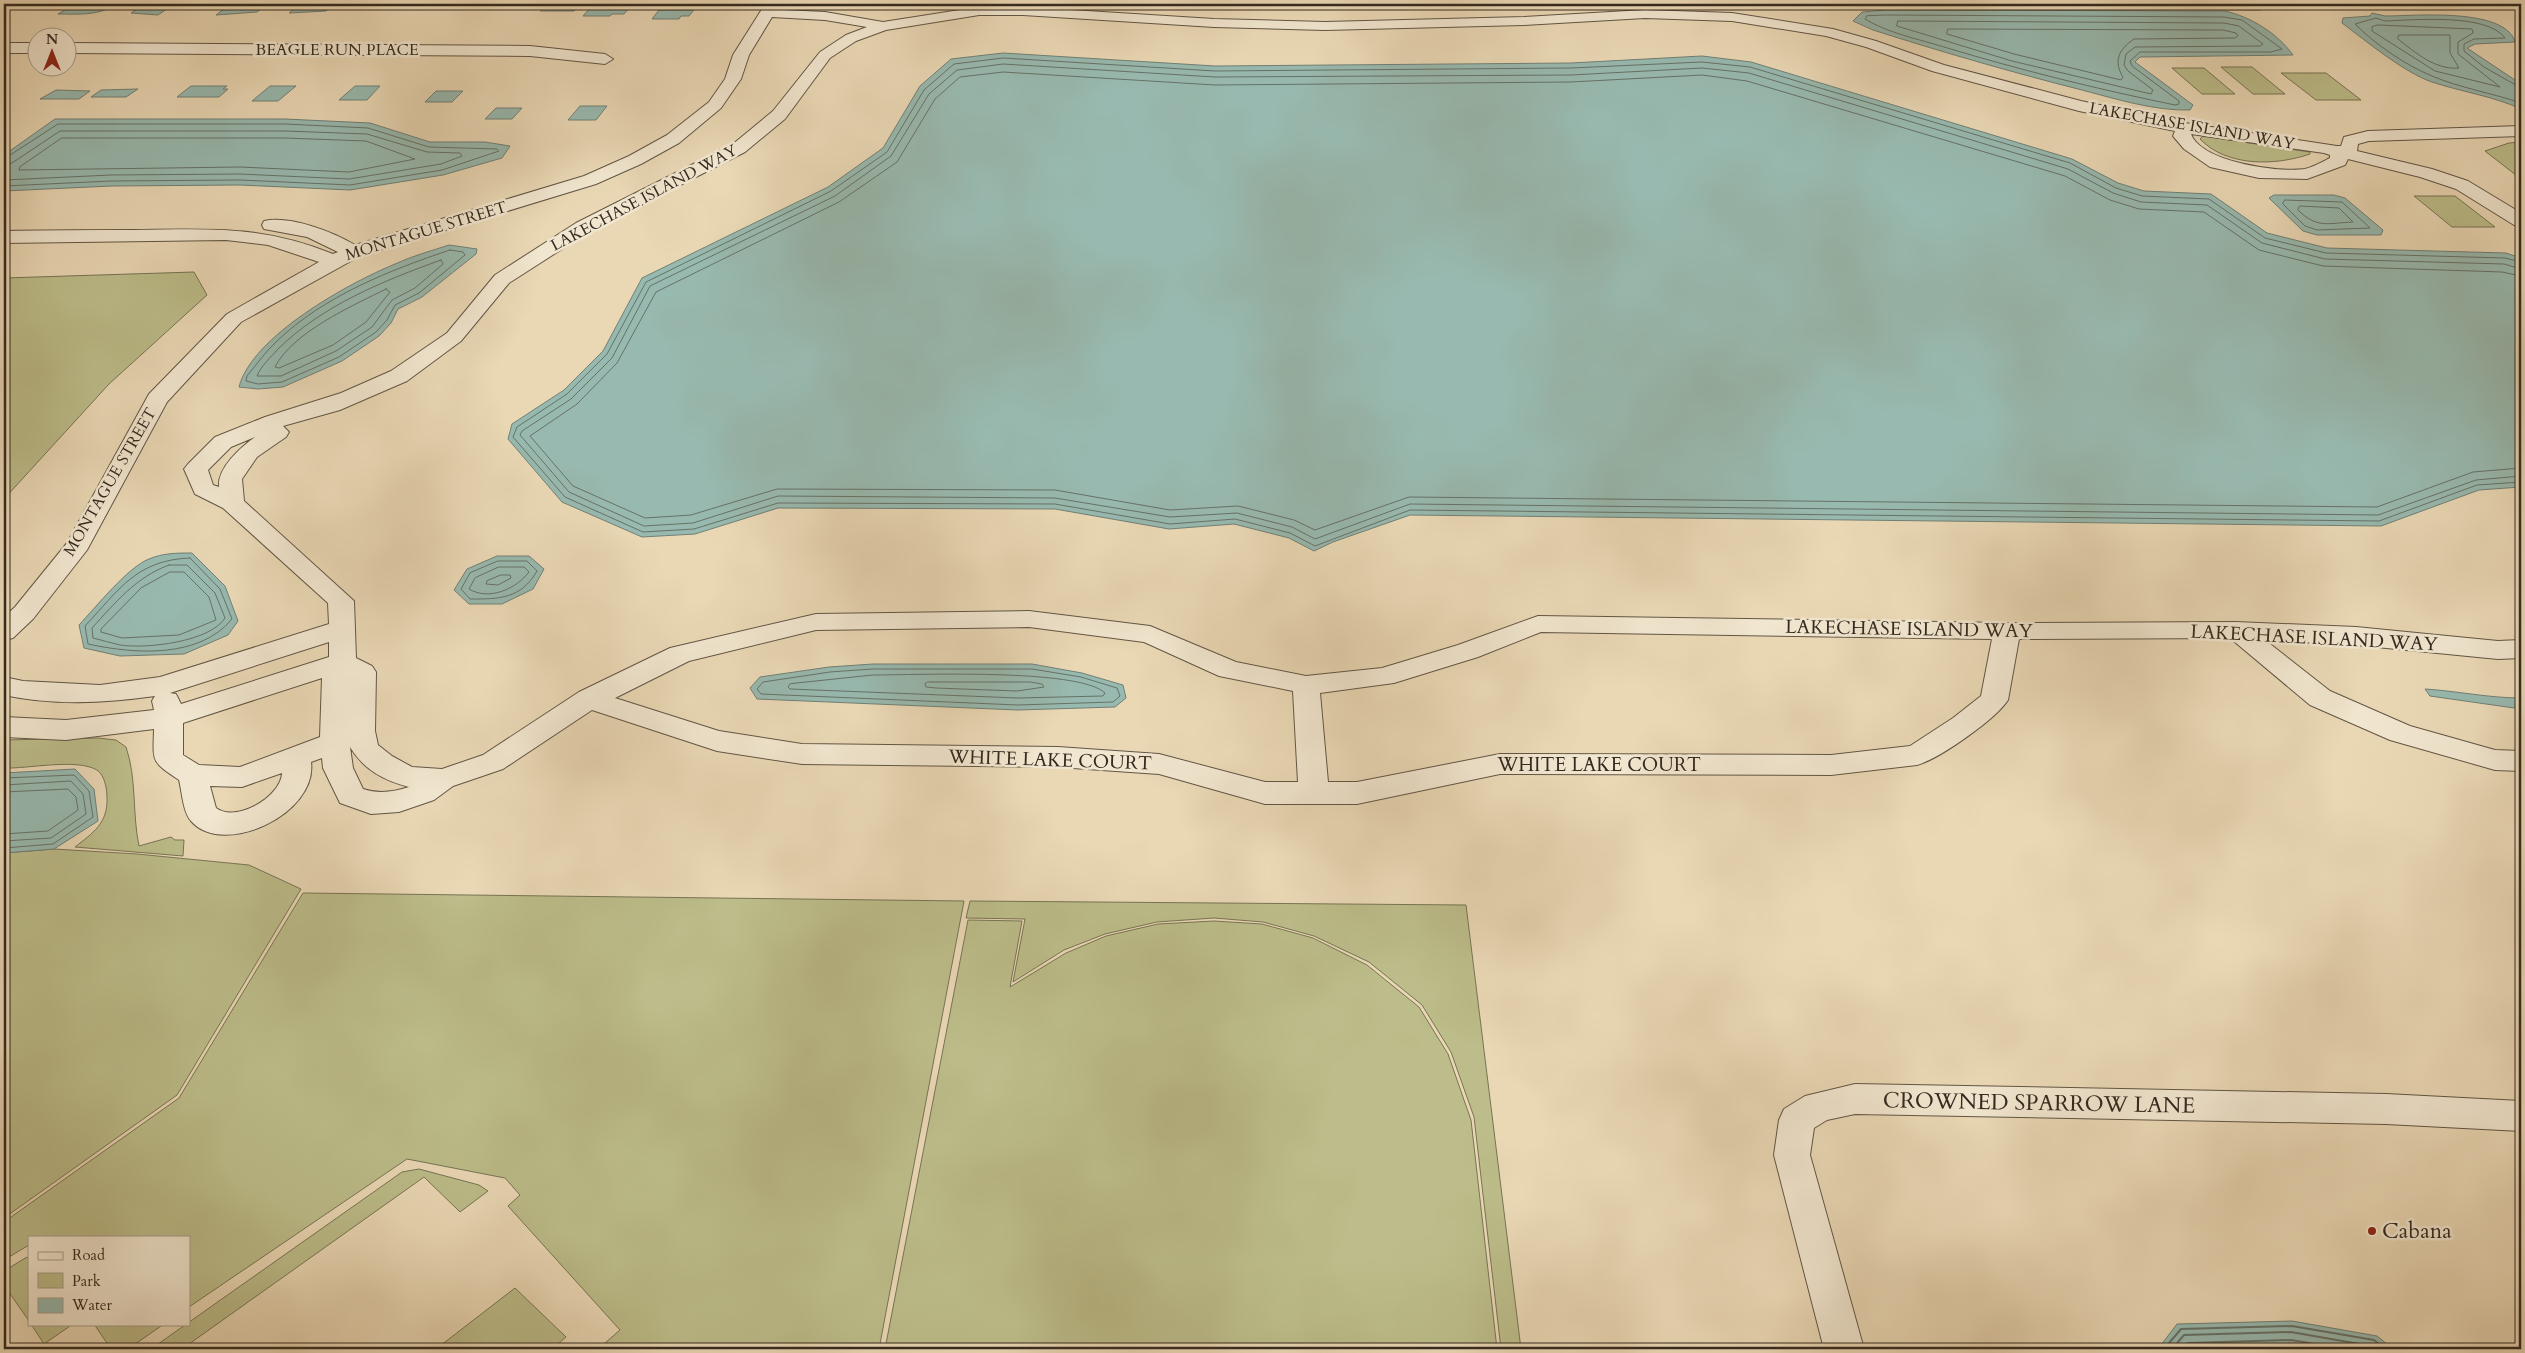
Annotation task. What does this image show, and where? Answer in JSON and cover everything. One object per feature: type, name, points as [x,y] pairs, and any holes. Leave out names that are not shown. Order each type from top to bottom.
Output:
[{"type":"street","name":"LAKECHASE ISLAND WAY","points":[[232,503],[230,479],[249,452],[286,426],[398,376],[454,337],[502,279],[583,227],[678,181],[739,148],[779,115],[824,54],[851,38],[883,26],[979,11],[1023,11],[1214,24],[1316,26],[1524,21],[1645,14],[1732,17],[1776,22],[1828,32],[1966,76],[2079,106],[2185,128],[2337,151],[2426,173],[2462,185],[2498,205],[2521,222]]},
{"type":"street","name":"LAKECHASE ISLAND WAY","points":[[766,12],[817,14],[849,18],[883,26]]},
{"type":"street","name":"MONTAGUE STREET","points":[[4,632],[24,613],[78,545],[157,399],[234,318],[353,252],[590,180],[635,160],[673,139],[715,105],[733,79],[741,55],[766,12]]},
{"type":"street","points":[[4,48],[28,48]]},
{"type":"street","name":"BEAGLE RUN PLACE","points":[[78,48],[530,51],[606,59]]},
{"type":"street","points":[[2185,128],[2182,136],[2190,145],[2216,163],[2259,173],[2307,174],[2339,160],[2336,130],[2353,125],[2372,124],[2445,132]]},
{"type":"street","points":[[2337,151],[2350,141],[2368,136],[2521,131]]},
{"type":"street","points":[[4,238],[173,230],[256,223],[295,228],[328,237],[353,252]]},
{"type":"street","points":[[272,240],[295,228]]},
{"type":"street","points":[[173,230],[272,240],[334,261]]},
{"type":"street","name":"LAKECHASE ISLAND WAY","points":[[343,662],[341,601],[232,503],[203,489],[196,469],[224,442],[273,422],[348,398]]},
{"type":"street","name":"LAKECHASE ISLAND WAY","points":[[443,779],[411,777],[382,764],[366,751],[348,741],[338,768],[351,796],[371,803],[399,801],[423,793],[443,779],[493,762],[589,699],[680,654],[816,622],[1029,619],[1150,634],[1229,670],[1306,685],[1384,677],[1468,651],[1538,624],[2007,631],[2236,630],[2356,636],[2498,650],[2521,649]]},
{"type":"street","points":[[4,686],[23,690],[100,694],[162,686],[342,629]]},
{"type":"street","points":[[2236,630],[2320,698],[2400,732],[2495,760],[2521,761]]},
{"type":"street","name":"WHITE LAKE COURT","points":[[589,699],[717,741],[802,754],[1058,757],[1159,764],[1265,793],[1357,793],[1500,764],[1831,765],[1917,755],[1964,725],[1994,700],[2007,631]]},
{"type":"street","points":[[162,686],[170,718],[168,759],[193,775],[242,777],[295,756],[348,741],[335,680],[343,662]]},
{"type":"street","points":[[4,727],[66,730],[170,718],[343,662]]},
{"type":"street","points":[[1306,685],[1314,793]]},
{"type":"street","points":[[193,775],[202,814],[216,824],[241,823],[264,814],[283,799],[296,780],[295,756]]},
{"type":"street","name":"CROWNED SPARROW LANE","points":[[1844,1349],[1792,1155],[1797,1120],[1818,1107],[1854,1099],[2386,1109],[2521,1116]]},
{"type":"green space","points":[[1621,4],[2237,4],[2254,5],[2261,10]]},
{"type":"green space","points":[[2221,67],[2252,67],[2285,94],[2253,94]]},
{"type":"green space","points":[[2172,68],[2204,68],[2235,94],[2202,94]]},
{"type":"green space","points":[[2281,73],[2326,73],[2361,100],[2316,100]]},
{"type":"green space","points":[[2203,136],[2310,152],[2310,154],[2282,161],[2252,162],[2224,155],[2200,139]]},
{"type":"green space","points":[[2521,142],[2521,179],[2485,151],[2509,143]]},
{"type":"green space","points":[[2414,196],[2455,196],[2495,227],[2452,227]]},
{"type":"green space","points":[[194,272],[207,295],[109,384],[4,499],[4,278]]},
{"type":"green space","points":[[98,738],[116,740],[126,747],[132,771],[139,846],[171,837],[175,840],[184,840],[183,856],[75,847],[98,827],[105,814],[107,791],[104,779],[100,773],[88,767],[65,764],[4,768],[4,740]]},
{"type":"green space","points":[[54,849],[137,854],[249,865],[301,889],[177,1095],[4,1218],[4,853]]},
{"type":"green space","points":[[303,893],[964,901],[879,1349],[598,1349],[620,1330],[508,1206],[520,1195],[505,1178],[407,1159],[190,1306],[190,1236],[28,1236],[28,1246],[4,1260],[4,1222],[179,1098]]},
{"type":"green space","points":[[970,901],[1466,905],[1521,1349],[1501,1349],[1474,1117],[1451,1052],[1422,1005],[1369,962],[1314,936],[1263,922],[1214,918],[1157,922],[1105,934],[1064,950],[1013,982],[1025,919],[966,918]]},
{"type":"green space","points":[[968,920],[1022,921],[1010,987],[1066,953],[1106,936],[1158,924],[1214,921],[1262,924],[1313,938],[1367,965],[1419,1007],[1448,1054],[1471,1120],[1497,1349],[885,1349]]},
{"type":"green space","points":[[419,1169],[479,1185],[488,1191],[460,1212],[424,1177],[182,1349],[151,1349],[184,1326],[190,1326],[190,1321],[402,1172]]},
{"type":"green space","points":[[28,1258],[28,1320],[4,1285],[4,1271]]},
{"type":"green space","points":[[515,1288],[566,1337],[552,1349],[436,1349]]},
{"type":"green space","points":[[32,1326],[70,1326],[44,1344]]},
{"type":"green space","points":[[95,1326],[161,1326],[128,1349],[111,1349]]},
{"type":"water","points":[[145,4],[174,4],[158,15],[131,13]]},
{"type":"water","points":[[547,4],[580,4],[574,11],[540,11]]},
{"type":"water","points":[[299,5],[333,5],[326,11],[289,13]]},
{"type":"water","points":[[72,6],[113,6],[93,13],[58,14]]},
{"type":"water","points":[[228,6],[265,6],[257,12],[216,15]]},
{"type":"water","points":[[591,7],[630,7],[624,14],[583,16]]},
{"type":"water","points":[[659,10],[694,10],[689,16],[681,16],[679,19],[652,19]]},
{"type":"water","points":[[1887,10],[2225,11],[2244,17],[2263,27],[2287,47],[2293,55],[2140,57],[2135,62],[2193,105],[2190,110],[2163,109],[2122,101],[2003,69],[1873,30],[1853,21],[1862,12]]},
{"type":"water","points":[[2372,13],[2385,16],[2436,15],[2477,18],[2495,23],[2508,31],[2515,42],[2475,44],[2467,48],[2521,84],[2521,109],[2421,78],[2386,56],[2342,23],[2343,18],[2370,16]]},
{"type":"water","points":[[1003,53],[1215,66],[1571,63],[1702,56],[1751,62],[2072,159],[2118,183],[2144,191],[2211,194],[2267,233],[2327,248],[2506,253],[2521,258],[2521,487],[2479,490],[2381,526],[1410,515],[1333,542],[1314,551],[1289,538],[1234,524],[1169,529],[1055,509],[778,508],[695,534],[642,537],[562,502],[508,439],[512,424],[564,390],[603,351],[642,278],[828,187],[883,148],[920,86],[951,59]]},
{"type":"water","points":[[191,86],[227,86],[223,89],[228,89],[219,97],[177,97]]},
{"type":"water","points":[[270,86],[296,86],[278,101],[252,101]]},
{"type":"water","points":[[355,86],[380,86],[367,100],[339,100]]},
{"type":"water","points":[[138,89],[126,97],[91,97],[101,90]]},
{"type":"water","points":[[56,90],[90,91],[79,99],[40,99]]},
{"type":"water","points":[[436,91],[463,91],[452,102],[425,102]]},
{"type":"water","points":[[580,106],[607,106],[596,120],[568,120]]},
{"type":"water","points":[[496,108],[522,108],[512,119],[485,119]]},
{"type":"water","points":[[55,119],[285,119],[370,123],[430,142],[485,142],[510,146],[502,158],[443,175],[350,190],[240,185],[111,186],[4,191],[4,155]]},
{"type":"water","points":[[2274,195],[2334,195],[2345,198],[2383,230],[2381,235],[2317,235],[2303,231],[2269,198]]},
{"type":"water","points":[[449,245],[477,249],[476,254],[422,297],[398,309],[391,323],[379,336],[342,361],[283,387],[258,389],[239,387],[248,368],[262,349],[305,314],[353,284],[408,258]]},
{"type":"water","points":[[192,553],[225,586],[238,621],[228,635],[184,654],[120,656],[84,648],[79,625],[112,588],[132,570],[154,557]]},
{"type":"water","points":[[497,556],[529,556],[544,569],[533,589],[502,604],[469,604],[454,590],[467,569]]},
{"type":"water","points":[[873,664],[1032,664],[1082,673],[1123,685],[1126,698],[1115,707],[1018,710],[757,699],[750,688],[760,677],[829,667]]},
{"type":"water","points":[[2425,689],[2521,698],[2521,709],[2430,696]]},
{"type":"water","points":[[75,769],[94,789],[98,821],[54,849],[4,853],[4,773]]},
{"type":"water","points":[[2292,1321],[2377,1336],[2393,1349],[2158,1349],[2177,1324]]},
{"type":"place","name":"Cabana","points":[[2372,1231]]}]
